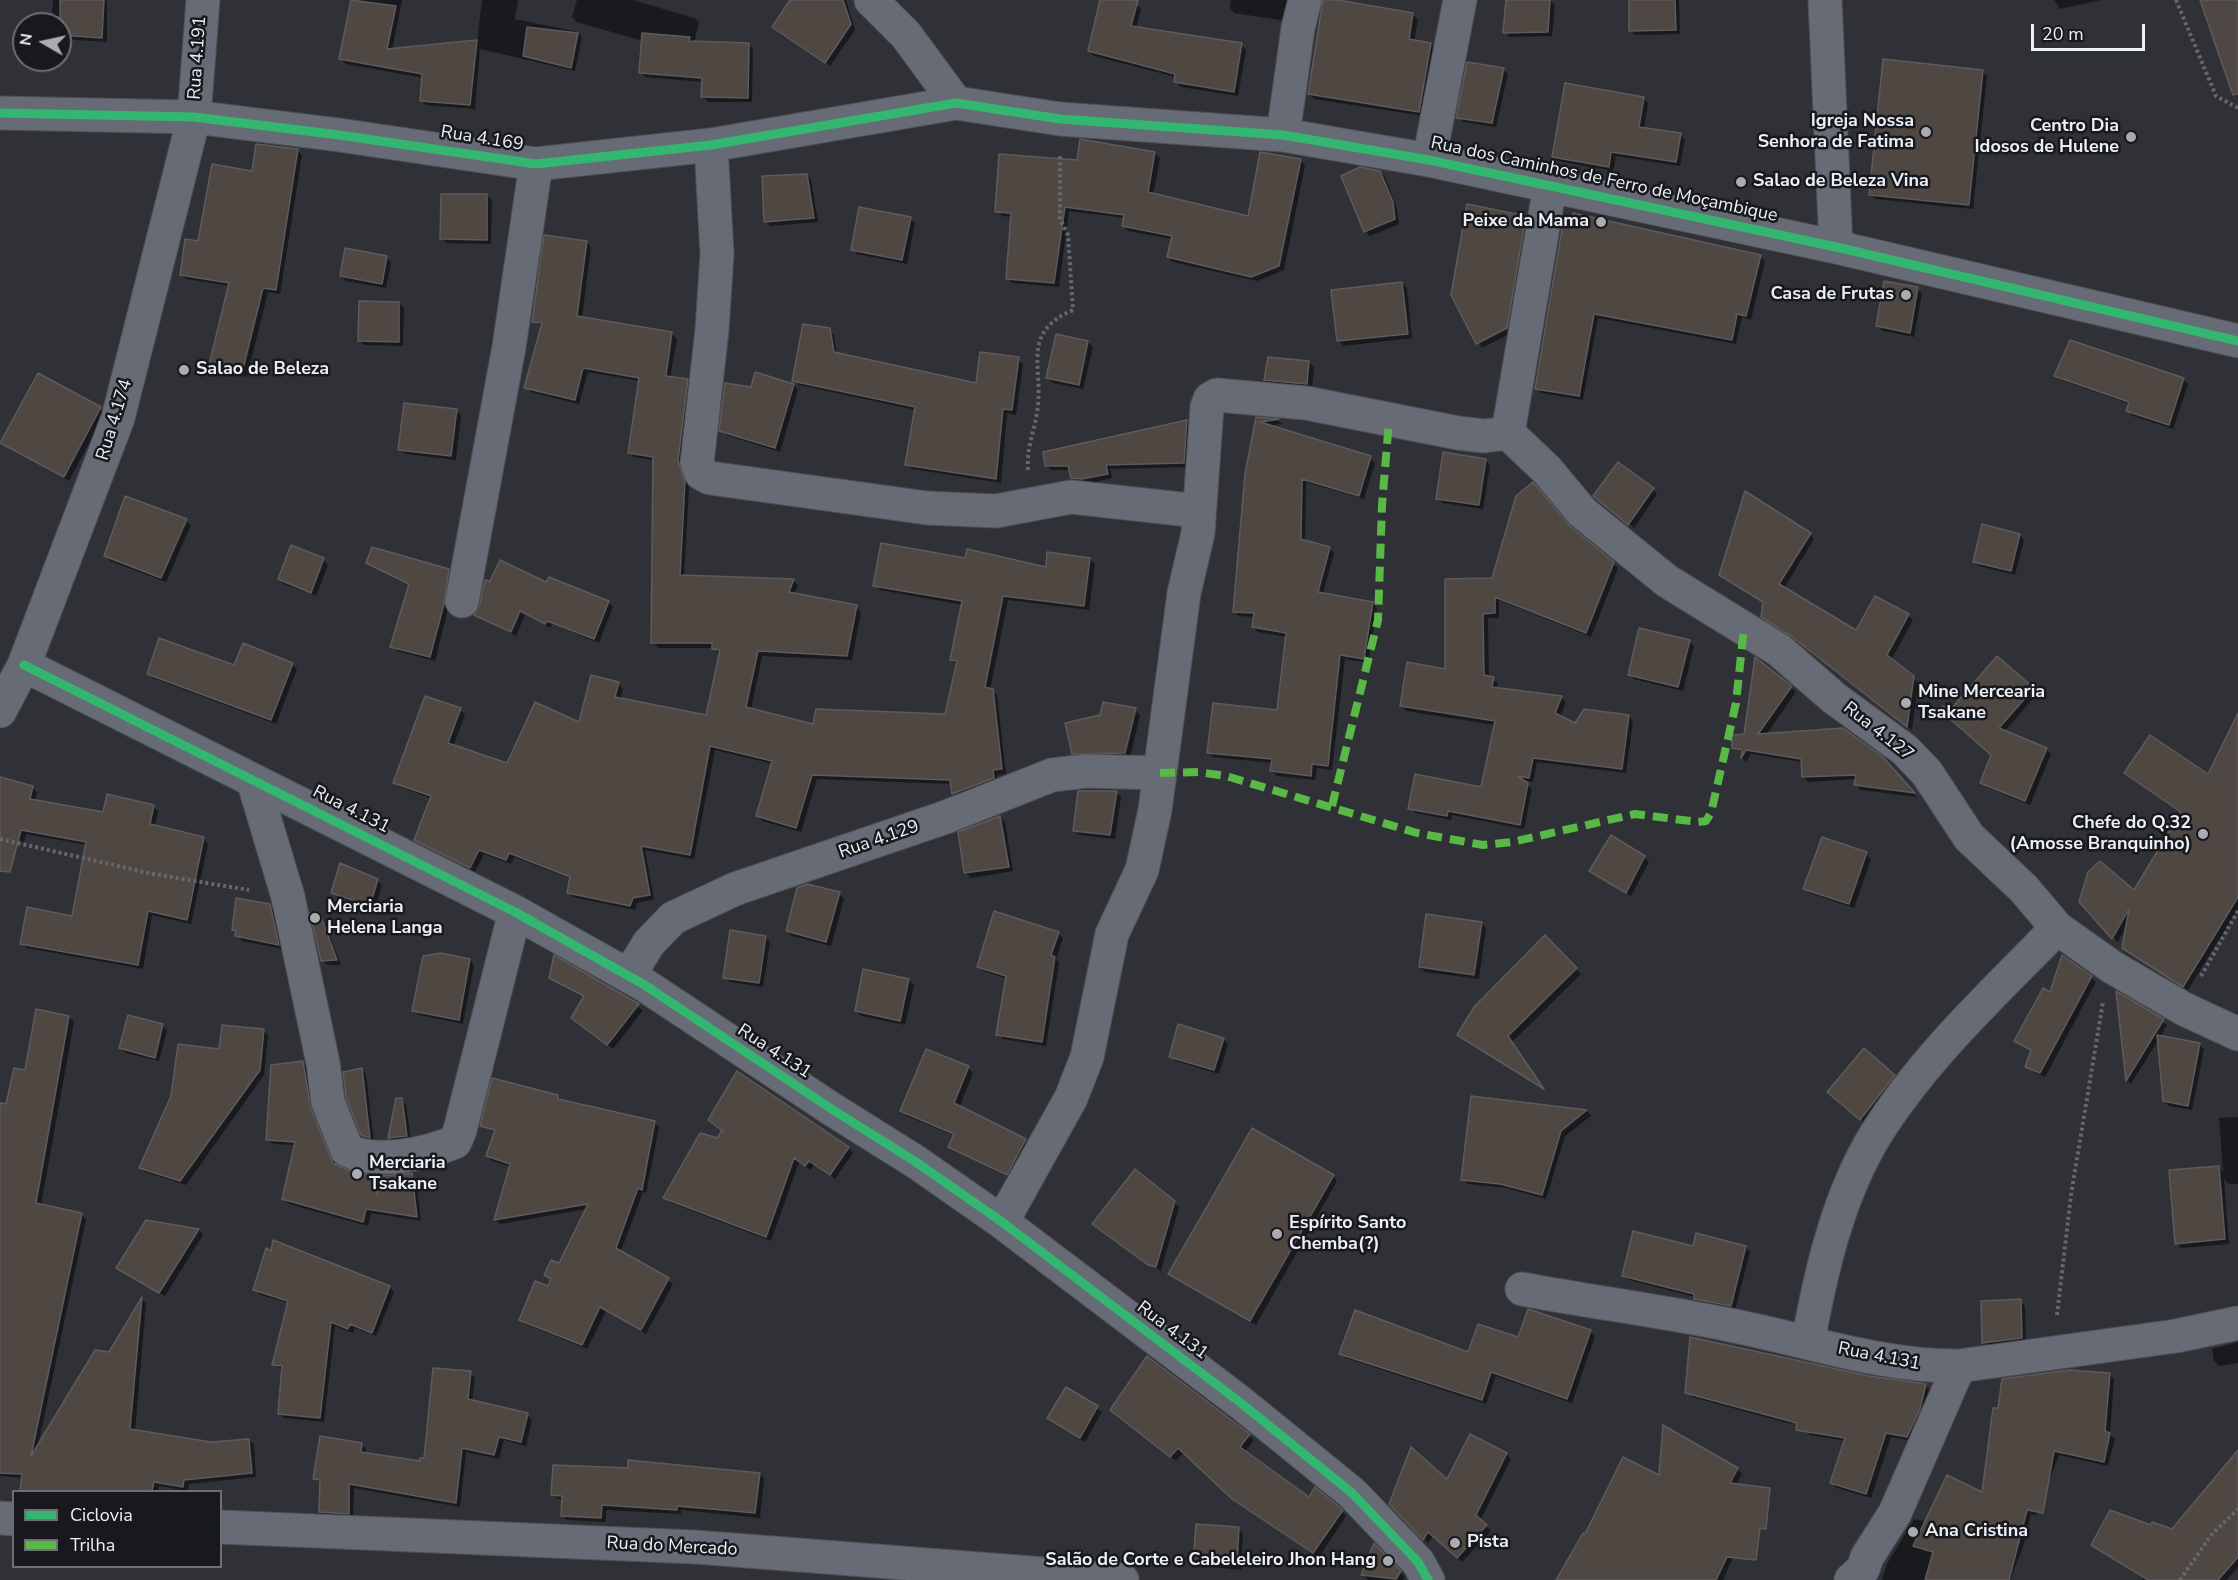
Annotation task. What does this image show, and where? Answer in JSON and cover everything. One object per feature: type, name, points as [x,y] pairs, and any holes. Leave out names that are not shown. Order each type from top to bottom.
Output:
[{"type":"street","name":"Rua 4.191","points":[[194,117],[203,0]]},
{"type":"street","points":[[871,0],[906,35],[956,103]]},
{"type":"street","points":[[1282,135],[1305,0]]},
{"type":"street","points":[[1429,160],[1460,0]]},
{"type":"street","points":[[1825,0],[1836,247]]},
{"type":"street","name":"Rua 4.169","points":[[0,113],[194,117],[339,135],[536,164],[711,145],[956,103]]},
{"type":"street","name":"Rua dos Caminhos de Ferro de Moçambique","points":[[956,103],[1060,119],[1282,135],[1429,160],[1836,247],[2238,341]]},
{"type":"street","name":"Rua 4.174","points":[[0,711],[24,664],[118,418],[194,117]]},
{"type":"street","points":[[711,145],[717,254],[712,330],[697,463],[700,473],[710,478],[927,508],[996,511],[1031,502],[1071,497],[1199,511]]},
{"type":"street","points":[[462,601],[508,347],[536,164]]},
{"type":"street","points":[[1002,1222],[1071,1098],[1087,1058],[1112,934],[1142,870],[1160,773],[1184,593],[1198,533],[1207,407],[1210,399],[1217,395],[1306,403],[1484,436],[1508,432],[1550,186]]},
{"type":"street","name":"Rua 4.127","points":[[1508,432],[1547,470],[1581,512],[1667,581],[1779,650],[1834,698],[1905,750],[1927,773],[1969,837],[2024,889],[2057,928],[2112,968],[2184,1009],[2238,1034]]},
{"type":"street","name":"Rua 4.131","points":[[24,664],[515,912],[629,975],[916,1162],[1002,1222],[1241,1403],[1352,1493],[1418,1562],[1428,1580]]},
{"type":"street","name":"Rua 4.129","points":[[629,975],[649,943],[673,918],[745,885],[946,817],[1052,775],[1086,771],[1160,773]]},
{"type":"street","points":[[253,780],[288,897],[323,1063],[328,1102],[347,1150],[358,1156],[405,1156],[455,1142],[460,1130],[515,912]]},
{"type":"street","points":[[1808,1342],[1821,1280],[1842,1206],[1876,1134],[1926,1066],[2057,928]]},
{"type":"street","name":"Rua 4.131","points":[[1522,1289],[1719,1323],[1882,1361],[1926,1366],[1959,1366],[2175,1336],[2238,1323]]},
{"type":"street","points":[[1851,1580],[1863,1569],[1867,1557],[1895,1513],[1959,1366]]},
{"type":"street","name":"Rua do Mercado","points":[[222,1527],[695,1547],[1122,1580]]},
{"type":"path","points":[[2176,0],[2216,96],[2238,108]]},
{"type":"path","points":[[1031,502],[1027,455],[1038,405],[1036,351],[1053,319],[1073,310],[1068,235],[1060,219],[1060,119]]},
{"type":"path","points":[[0,839],[153,874],[288,897]]},
{"type":"path","points":[[2184,1009],[2238,911]]},
{"type":"path","points":[[2053,1352],[2071,1195],[2104,998],[2112,968]]},
{"type":"path","points":[[2180,1580],[2212,1534],[2238,1509]]},
{"type":"building","points":[[60,0],[104,0],[102,38],[72,36],[72,12],[60,12]]},
{"type":"building","points":[[351,0],[396,6],[387,49],[477,40],[470,105],[420,101],[422,74],[339,59]]},
{"type":"building","points":[[790,0],[843,0],[851,24],[825,63],[772,27]]},
{"type":"building","points":[[1100,0],[1138,0],[1131,26],[1242,43],[1234,92],[1174,82],[1175,74],[1088,51]]},
{"type":"building","points":[[1323,0],[1338,0],[1413,13],[1409,39],[1431,43],[1419,112],[1308,94]]},
{"type":"building","points":[[1506,0],[1550,0],[1548,32],[1503,33]]},
{"type":"building","points":[[1629,0],[1675,0],[1676,30],[1629,31]]},
{"type":"building","points":[[2200,0],[2238,0],[2238,94],[2233,95]]},
{"type":"building","points":[[527,27],[578,33],[571,68],[523,56]]},
{"type":"building","points":[[642,33],[690,37],[689,41],[749,43],[748,98],[701,97],[702,78],[639,73]]},
{"type":"building","name":"Igreja Nossa Senhora de Fatima","points":[[1883,59],[1983,70],[1969,205],[1869,195]]},
{"type":"building","points":[[1467,62],[1504,68],[1492,123],[1456,118]]},
{"type":"building","points":[[1565,83],[1644,97],[1639,127],[1681,133],[1676,162],[1611,152],[1609,167],[1552,157]]},
{"type":"building","points":[[1080,139],[1155,152],[1148,192],[1248,216],[1260,152],[1301,159],[1279,266],[1251,277],[1167,257],[1172,236],[1122,226],[1124,215],[1065,207],[1054,283],[1006,279],[1011,213],[995,212],[999,154],[1077,160]]},
{"type":"building","points":[[256,144],[298,149],[276,290],[263,288],[242,373],[209,365],[229,283],[180,275],[185,239],[198,241],[212,164],[252,171]]},
{"type":"building","points":[[1360,167],[1380,171],[1393,202],[1395,219],[1364,232],[1341,176]]},
{"type":"building","points":[[807,174],[814,218],[764,222],[762,176]]},
{"type":"building","points":[[441,194],[487,194],[487,240],[440,239]]},
{"type":"building","points":[[1467,204],[1526,216],[1507,328],[1476,344],[1451,295]]},
{"type":"building","points":[[859,207],[911,217],[902,260],[851,250]]},
{"type":"building","points":[[1573,213],[1761,255],[1746,316],[1737,314],[1732,340],[1594,314],[1579,396],[1535,389],[1563,223],[1571,225]]},
{"type":"building","points":[[544,235],[587,241],[577,316],[672,332],[666,376],[688,379],[678,461],[685,482],[680,575],[794,579],[789,592],[857,605],[847,656],[758,651],[746,707],[813,724],[816,709],[945,714],[957,661],[950,660],[962,601],[873,586],[881,543],[965,558],[967,549],[1046,567],[1047,552],[1090,558],[1084,606],[1003,596],[985,687],[993,689],[1002,769],[993,770],[994,778],[952,794],[950,780],[812,775],[796,828],[756,816],[772,761],[710,746],[690,855],[641,846],[650,895],[633,898],[630,906],[567,893],[570,877],[509,853],[506,860],[479,850],[470,868],[414,840],[431,796],[393,783],[425,696],[461,708],[448,743],[507,763],[535,702],[579,722],[591,675],[619,682],[615,697],[706,715],[720,650],[712,649],[712,643],[651,643],[653,457],[628,453],[639,378],[583,368],[575,400],[524,388],[542,323],[532,322]]},
{"type":"building","points":[[345,248],[387,256],[382,284],[340,276]]},
{"type":"building","points":[[1884,281],[1918,287],[1910,333],[1876,326]]},
{"type":"building","points":[[1402,282],[1408,334],[1337,341],[1331,290]]},
{"type":"building","points":[[359,301],[399,302],[399,342],[358,341]]},
{"type":"building","points":[[803,324],[830,328],[834,352],[976,383],[980,352],[1019,357],[1012,410],[1003,409],[996,479],[905,465],[915,407],[792,381]]},
{"type":"building","points":[[1056,334],[1088,341],[1079,385],[1046,378]]},
{"type":"building","points":[[2070,340],[2184,378],[2169,425],[2126,411],[2129,402],[2054,376]]},
{"type":"building","points":[[1268,357],[1309,361],[1307,384],[1264,380]]},
{"type":"building","points":[[755,372],[794,384],[775,448],[719,431],[725,383],[751,387]]},
{"type":"building","points":[[38,373],[101,407],[64,477],[0,443]]},
{"type":"building","points":[[404,403],[457,409],[451,456],[398,450]]},
{"type":"building","points":[[1256,417],[1279,419],[1260,422],[1371,456],[1359,496],[1302,479],[1301,539],[1330,547],[1318,592],[1373,602],[1364,659],[1340,655],[1328,766],[1312,764],[1311,776],[1270,771],[1272,759],[1207,753],[1213,703],[1277,710],[1286,633],[1252,627],[1254,613],[1233,612],[1245,474]]},
{"type":"building","points":[[1187,420],[1184,463],[1106,465],[1108,474],[1082,479],[1071,478],[1068,466],[1045,466],[1043,452]]},
{"type":"building","points":[[1443,452],[1486,459],[1479,505],[1436,499]]},
{"type":"building","points":[[1618,462],[1654,488],[1628,525],[1593,496]]},
{"type":"building","points":[[1533,482],[1570,526],[1614,562],[1586,633],[1495,597],[1495,613],[1483,614],[1484,675],[1494,677],[1492,687],[1562,696],[1555,713],[1575,723],[1584,709],[1629,715],[1622,769],[1533,758],[1529,778],[1517,776],[1528,783],[1520,825],[1448,811],[1447,816],[1408,809],[1415,774],[1481,787],[1495,721],[1400,706],[1407,662],[1445,669],[1445,579],[1492,578],[1516,496]]},
{"type":"building","points":[[1745,491],[1811,533],[1779,584],[1856,630],[1875,596],[1909,614],[1887,655],[1914,676],[1907,727],[1791,636],[1761,617],[1763,602],[1719,575]]},
{"type":"building","points":[[125,496],[187,519],[161,578],[104,556]]},
{"type":"building","points":[[1982,524],[2020,534],[2011,571],[1973,562]]},
{"type":"building","points":[[291,545],[324,558],[311,593],[278,579]]},
{"type":"building","points":[[372,547],[449,569],[444,604],[430,657],[390,647],[409,584],[366,563]]},
{"type":"building","points":[[500,560],[546,582],[549,577],[609,601],[594,639],[547,621],[545,624],[520,611],[511,632],[474,615],[480,604],[485,580],[490,581]]},
{"type":"building","points":[[1639,628],[1690,640],[1678,687],[1628,675]]},
{"type":"building","points":[[159,638],[234,665],[243,643],[293,663],[271,720],[147,674]]},
{"type":"building","points":[[1997,656],[2034,688],[1999,728],[2047,748],[2025,801],[1980,783],[1991,755],[1940,710],[1942,706],[1951,709]]},
{"type":"building","points":[[1755,657],[1792,686],[1758,734],[1843,728],[1882,756],[1915,793],[1854,785],[1856,775],[1802,777],[1801,759],[1746,750],[1741,758],[1742,750],[1732,748],[1732,735],[1744,734]]},
{"type":"building","points":[[1103,702],[1136,708],[1125,753],[1072,754],[1065,723],[1100,715]]},
{"type":"building","name":"Chefe do Q.32 (Amosse Branquinho)","points":[[2238,713],[2238,897],[2183,987],[2122,948],[2129,909],[2112,939],[2079,902],[2088,872],[2100,861],[2134,890],[2181,812],[2124,773],[2150,735],[2208,774]]},
{"type":"building","points":[[0,777],[33,786],[30,799],[103,812],[107,794],[154,805],[150,824],[204,837],[187,920],[148,911],[138,965],[20,944],[27,907],[72,916],[86,842],[21,830],[10,872],[0,871]]},
{"type":"building","points":[[1078,791],[1117,791],[1110,835],[1073,831]]},
{"type":"building","points":[[1000,816],[1009,867],[964,873],[958,832]]},
{"type":"building","points":[[1611,835],[1645,856],[1626,893],[1589,871]]},
{"type":"building","points":[[1822,837],[1867,852],[1849,904],[1803,889]]},
{"type":"building","points":[[340,863],[378,879],[370,906],[331,893]]},
{"type":"building","points":[[807,884],[840,892],[826,942],[786,931],[797,888]]},
{"type":"building","points":[[236,898],[270,904],[279,945],[235,936],[236,931],[232,930]]},
{"type":"building","points":[[994,911],[1059,932],[1051,955],[1055,957],[1042,1042],[996,1035],[1006,976],[977,967]]},
{"type":"building","points":[[310,913],[320,914],[337,960],[321,961]]},
{"type":"building","points":[[1426,914],[1482,922],[1474,975],[1419,967]]},
{"type":"building","points":[[730,930],[766,936],[759,983],[723,978]]},
{"type":"building","points":[[1545,935],[1577,968],[1508,1036],[1544,1089],[1457,1035],[1474,1007]]},
{"type":"building","points":[[441,953],[470,959],[459,1020],[412,1011],[423,956]]},
{"type":"building","points":[[554,955],[639,1004],[607,1045],[571,1018],[584,996],[549,978]]},
{"type":"building","points":[[2062,955],[2092,976],[2040,1073],[2025,1067],[2031,1050],[2014,1041],[2043,988],[2050,992]]},
{"type":"building","points":[[863,969],[909,979],[900,1021],[855,1011]]},
{"type":"building","points":[[2116,991],[2164,1019],[2126,1081]]},
{"type":"building","points":[[36,1009],[69,1016],[36,1203],[82,1213],[31,1456],[95,1350],[109,1352],[142,1297],[130,1429],[211,1442],[249,1439],[252,1473],[184,1480],[183,1487],[154,1482],[152,1490],[20,1490],[22,1474],[0,1473],[0,1103],[6,1104],[14,1068],[25,1070]]},
{"type":"building","points":[[128,1015],[163,1024],[155,1058],[119,1048]]},
{"type":"building","points":[[1178,1024],[1224,1038],[1214,1070],[1169,1057]]},
{"type":"building","points":[[222,1025],[264,1029],[260,1070],[180,1181],[139,1168],[171,1096],[178,1044],[219,1049]]},
{"type":"building","points":[[2157,1035],[2200,1043],[2188,1106],[2163,1101]]},
{"type":"building","points":[[1864,1048],[1895,1075],[1860,1120],[1827,1092]]},
{"type":"building","points":[[926,1049],[969,1066],[954,1103],[1026,1139],[1007,1175],[948,1147],[954,1134],[900,1111]]},
{"type":"building","points":[[303,1061],[311,1109],[333,1163],[352,1172],[375,1176],[377,1195],[381,1176],[412,1173],[417,1217],[366,1209],[363,1222],[282,1199],[295,1142],[266,1140],[271,1065]]},
{"type":"building","points":[[362,1068],[370,1138],[361,1135],[346,1097],[343,1072]]},
{"type":"building","points":[[737,1071],[849,1147],[830,1175],[809,1161],[805,1166],[794,1158],[766,1237],[663,1198],[700,1133],[718,1138],[721,1131],[724,1132],[708,1120]]},
{"type":"building","points":[[492,1078],[558,1095],[558,1099],[655,1121],[642,1190],[638,1188],[616,1248],[669,1278],[641,1330],[600,1307],[582,1345],[519,1320],[535,1281],[548,1286],[551,1279],[544,1275],[551,1260],[559,1263],[588,1204],[494,1220],[510,1164],[486,1156],[495,1130],[480,1126]]},
{"type":"building","points":[[1471,1096],[1587,1110],[1561,1131],[1542,1195],[1500,1184],[1461,1180]]},
{"type":"building","points":[[396,1098],[402,1098],[407,1136],[388,1138]]},
{"type":"building","points":[[1252,1128],[1334,1175],[1250,1321],[1168,1274]]},
{"type":"building","points":[[2219,1166],[2225,1239],[2175,1244],[2169,1170]]},
{"type":"building","points":[[1135,1169],[1175,1201],[1156,1267],[1148,1265],[1092,1224]]},
{"type":"building","points":[[146,1220],[199,1229],[159,1293],[116,1268]]},
{"type":"building","points":[[1633,1231],[1693,1246],[1696,1233],[1746,1246],[1731,1306],[1694,1299],[1694,1294],[1622,1276]]},
{"type":"building","points":[[273,1240],[390,1286],[372,1333],[350,1324],[348,1329],[331,1322],[320,1418],[278,1414],[282,1366],[272,1365],[288,1301],[253,1290],[266,1248],[271,1251]]},
{"type":"building","points":[[2021,1299],[2022,1338],[1982,1343],[1981,1301]]},
{"type":"building","points":[[1528,1309],[1591,1330],[1567,1399],[1491,1372],[1482,1400],[1339,1354],[1355,1310],[1468,1352],[1478,1324],[1518,1337]]},
{"type":"building","points":[[1690,1337],[1869,1376],[1926,1384],[1920,1409],[1907,1437],[1886,1433],[1866,1494],[1830,1483],[1845,1438],[1796,1430],[1797,1423],[1685,1393]]},
{"type":"building","points":[[1147,1356],[1250,1434],[1240,1447],[1309,1497],[1315,1487],[1343,1510],[1313,1553],[1232,1499],[1178,1448],[1170,1457],[1110,1410]]},
{"type":"building","points":[[433,1368],[471,1371],[468,1399],[528,1413],[521,1442],[499,1437],[494,1455],[462,1448],[456,1503],[349,1484],[349,1514],[319,1512],[320,1480],[313,1479],[320,1436],[362,1443],[361,1452],[420,1461],[420,1458],[424,1458]]},
{"type":"building","points":[[2069,1370],[2110,1373],[2105,1431],[2110,1433],[2104,1462],[2054,1451],[2043,1513],[2027,1510],[2009,1580],[1925,1580],[1933,1552],[1913,1546],[1947,1475],[1982,1492],[1993,1408],[1998,1408],[2002,1379]]},
{"type":"building","points":[[1066,1387],[1098,1406],[1080,1438],[1047,1418]]},
{"type":"building","points":[[1663,1425],[1738,1468],[1730,1483],[1770,1488],[1766,1529],[1760,1528],[1756,1560],[1727,1557],[1716,1580],[1556,1580],[1583,1533],[1585,1534],[1623,1457],[1659,1475]]},
{"type":"building","points":[[1470,1434],[1507,1453],[1476,1515],[1487,1525],[1457,1558],[1428,1532],[1423,1540],[1389,1504],[1411,1447],[1447,1479]]},
{"type":"building","points":[[2238,1450],[2238,1557],[2218,1580],[2148,1580],[2091,1545],[2110,1510],[2151,1525],[2152,1522],[2172,1529]]},
{"type":"building","points":[[628,1460],[760,1473],[755,1513],[677,1506],[677,1510],[602,1505],[601,1518],[561,1516],[562,1496],[551,1495],[553,1465],[628,1468]]},
{"type":"building","points":[[1196,1524],[1239,1527],[1237,1565],[1193,1562]]},
{"type":"building","points":[[1374,1543],[1401,1571],[1396,1579],[1361,1575]]},
{"type":"marked path","points":[[1332,806],[1378,620],[1382,505],[1389,421]]},
{"type":"marked path","points":[[1160,773],[1198,772],[1226,776],[1417,833],[1483,845],[1512,842],[1635,814],[1706,821],[1711,813],[1736,703],[1744,627]]},
{"type":"cycle path","points":[[0,113],[194,117],[339,135],[536,164],[711,145],[956,103],[1060,119],[1283,135],[1429,160],[1836,247],[2238,341]]},
{"type":"cycle path","points":[[24,665],[515,912],[643,984],[916,1162],[1002,1222],[1241,1403],[1352,1493],[1418,1562],[1428,1580]]},
{"type":"place","name":"Igreja Nossa Senhora de Fatima","points":[[1926,132]]},
{"type":"place","name":"Centro Dia Idosos de Hulene","points":[[2131,137]]},
{"type":"place","name":"Salao de Beleza Vina","points":[[1741,182]]},
{"type":"place","name":"Peixe da Mama","points":[[1601,222]]},
{"type":"place","name":"Casa de Frutas","points":[[1906,295]]},
{"type":"place","name":"Salao de Beleza","points":[[184,370]]},
{"type":"place","name":"Mine Mercearia Tsakane","points":[[1906,703]]},
{"type":"place","name":"Chefe do Q.32 (Amosse Branquinho)","points":[[2203,834]]},
{"type":"place","name":"Merciaria Helena Langa","points":[[315,918]]},
{"type":"place","name":"Merciaria Tsakane","points":[[357,1174]]},
{"type":"place","name":"Espírito Santo Chemba(?)","points":[[1277,1234]]},
{"type":"place","name":"Ana Cristina","points":[[1913,1532]]},
{"type":"place","name":"Pista","points":[[1455,1543]]},
{"type":"place","name":"Salão de Corte e Cabeleleiro Jhon Hang","points":[[1388,1561]]}]
